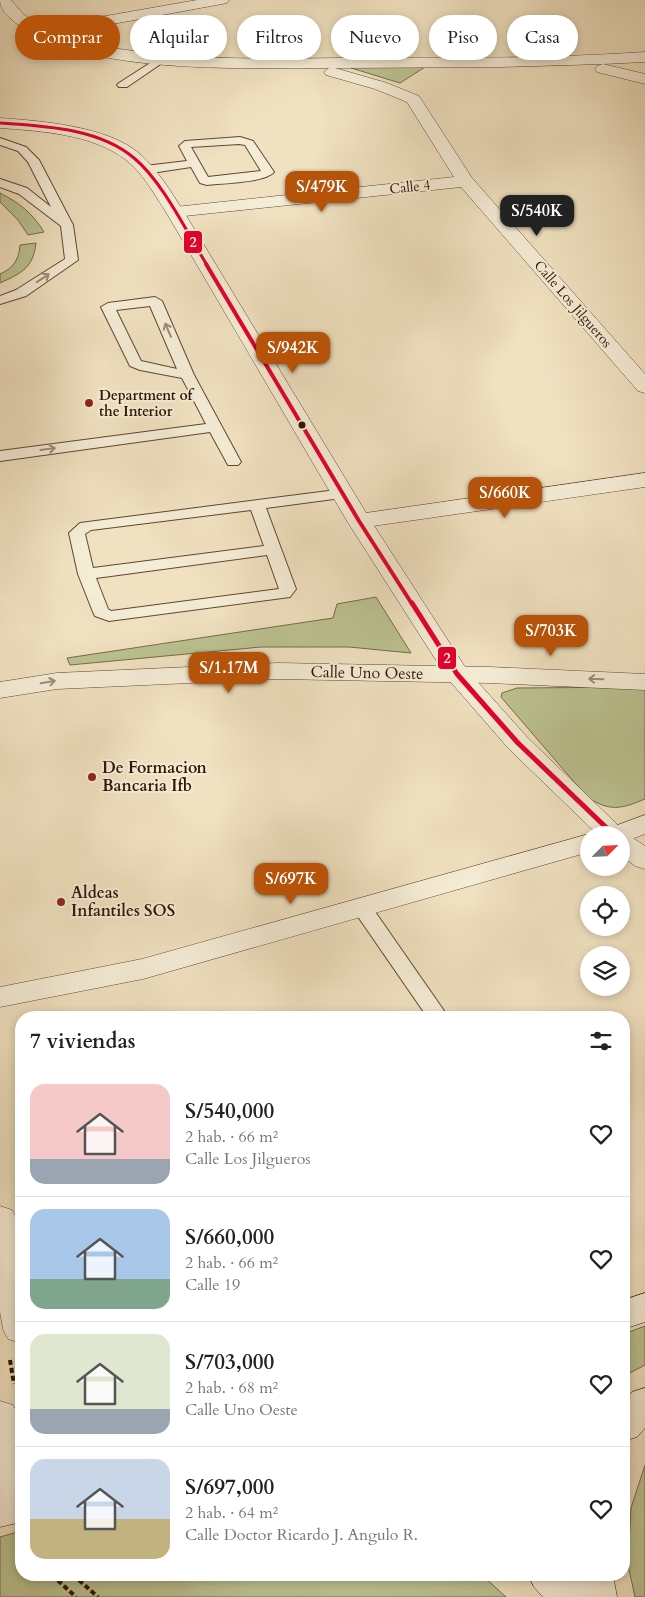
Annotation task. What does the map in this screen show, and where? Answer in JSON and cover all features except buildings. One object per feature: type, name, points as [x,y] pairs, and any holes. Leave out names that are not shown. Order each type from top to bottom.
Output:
[{"type":"street","points":[[3,0],[8,9],[17,15]]},
{"type":"street","points":[[120,17],[222,0]]},
{"type":"street","points":[[192,60],[285,63],[551,63],[645,58]]},
{"type":"street","points":[[285,63],[331,71],[381,86],[420,88],[454,63]]},
{"type":"street","points":[[551,63],[613,71],[645,79]]},
{"type":"street","name":"Calle Los Jilgueros","points":[[420,88],[465,181],[645,387]]},
{"type":"street","points":[[0,123],[78,134],[110,144],[131,156],[145,170],[176,212],[359,521],[456,674],[518,743],[606,826]]},
{"type":"street","name":"Calle 4","points":[[176,212],[465,181]]},
{"type":"street","points":[[359,521],[645,480]]},
{"type":"street","name":"Calle Uno Oeste","points":[[0,690],[57,681],[278,671],[456,674],[645,682]]},
{"type":"street","points":[[630,830],[645,824]]},
{"type":"street","points":[[0,997],[143,970],[580,846]]},
{"type":"street","points":[[630,848],[645,860]]},
{"type":"street","points":[[0,1219],[15,1342]]},
{"type":"street","points":[[630,1313],[645,1307]]},
{"type":"street","points":[[630,1419],[645,1403]]},
{"type":"street","points":[[8,1404],[12,1508]]},
{"type":"street","points":[[553,1581],[568,1597]]},
{"type":"street","points":[[594,1581],[597,1597]]},
{"type":"lane","points":[[123,85],[160,60]]},
{"type":"lane","points":[[240,140],[248,143],[268,172],[263,175],[207,181],[204,180],[195,163],[185,146],[186,144],[240,140]]},
{"type":"lane","points":[[0,142],[22,149],[29,155],[67,225],[72,260],[21,293],[0,300]]},
{"type":"lane","points":[[145,170],[195,163]]},
{"type":"lane","points":[[0,183],[23,191],[67,225]]},
{"type":"lane","points":[[187,375],[140,366],[135,363],[108,306],[155,301],[187,375],[233,462]]},
{"type":"lane","points":[[0,456],[214,427]]},
{"type":"lane","points":[[257,505],[288,589],[284,593],[109,616],[101,612],[86,574],[77,533],[86,526],[344,494]]},
{"type":"lane","points":[[86,574],[274,549]]},
{"type":"lane","points":[[362,908],[434,1011]]},
{"type":"path","points":[[8,1404],[15,1342]]},
{"type":"path","points":[[59,1581],[76,1597]]},
{"type":"path","points":[[80,1581],[98,1597]]},
{"type":"green space","points":[[355,66],[425,67],[400,83],[351,68]]},
{"type":"green space","points":[[0,193],[25,209],[44,232],[28,235],[18,220],[0,202]]},
{"type":"green space","points":[[36,243],[32,258],[25,269],[0,283],[0,274],[9,269],[15,262],[20,245]]},
{"type":"green space","points":[[376,597],[411,653],[349,647],[261,647],[70,665],[67,658],[333,618],[337,604]]},
{"type":"green space","points":[[645,687],[645,799],[622,807],[602,805],[587,797],[501,697],[502,693],[517,688]]},
{"type":"green space","points":[[645,1326],[645,1365],[630,1373],[630,1332]]},
{"type":"green space","points":[[645,1465],[645,1597],[635,1597],[630,1574],[631,1508]]},
{"type":"green space","points":[[15,1533],[15,1581],[489,1581],[506,1597],[0,1597],[0,1537]]},
{"type":"transit line","name":"2","points":[[0,123],[70,131],[104,141],[120,148],[145,169],[175,212],[359,521],[457,674],[518,743],[605,826]]},
{"type":"place","name":"Department of the Interior","points":[[89,403]]},
{"type":"place","name":"De Formacion Bancaria Ifb","points":[[92,777]]},
{"type":"place","name":"Aldeas Infantiles SOS","points":[[61,902]]}]
